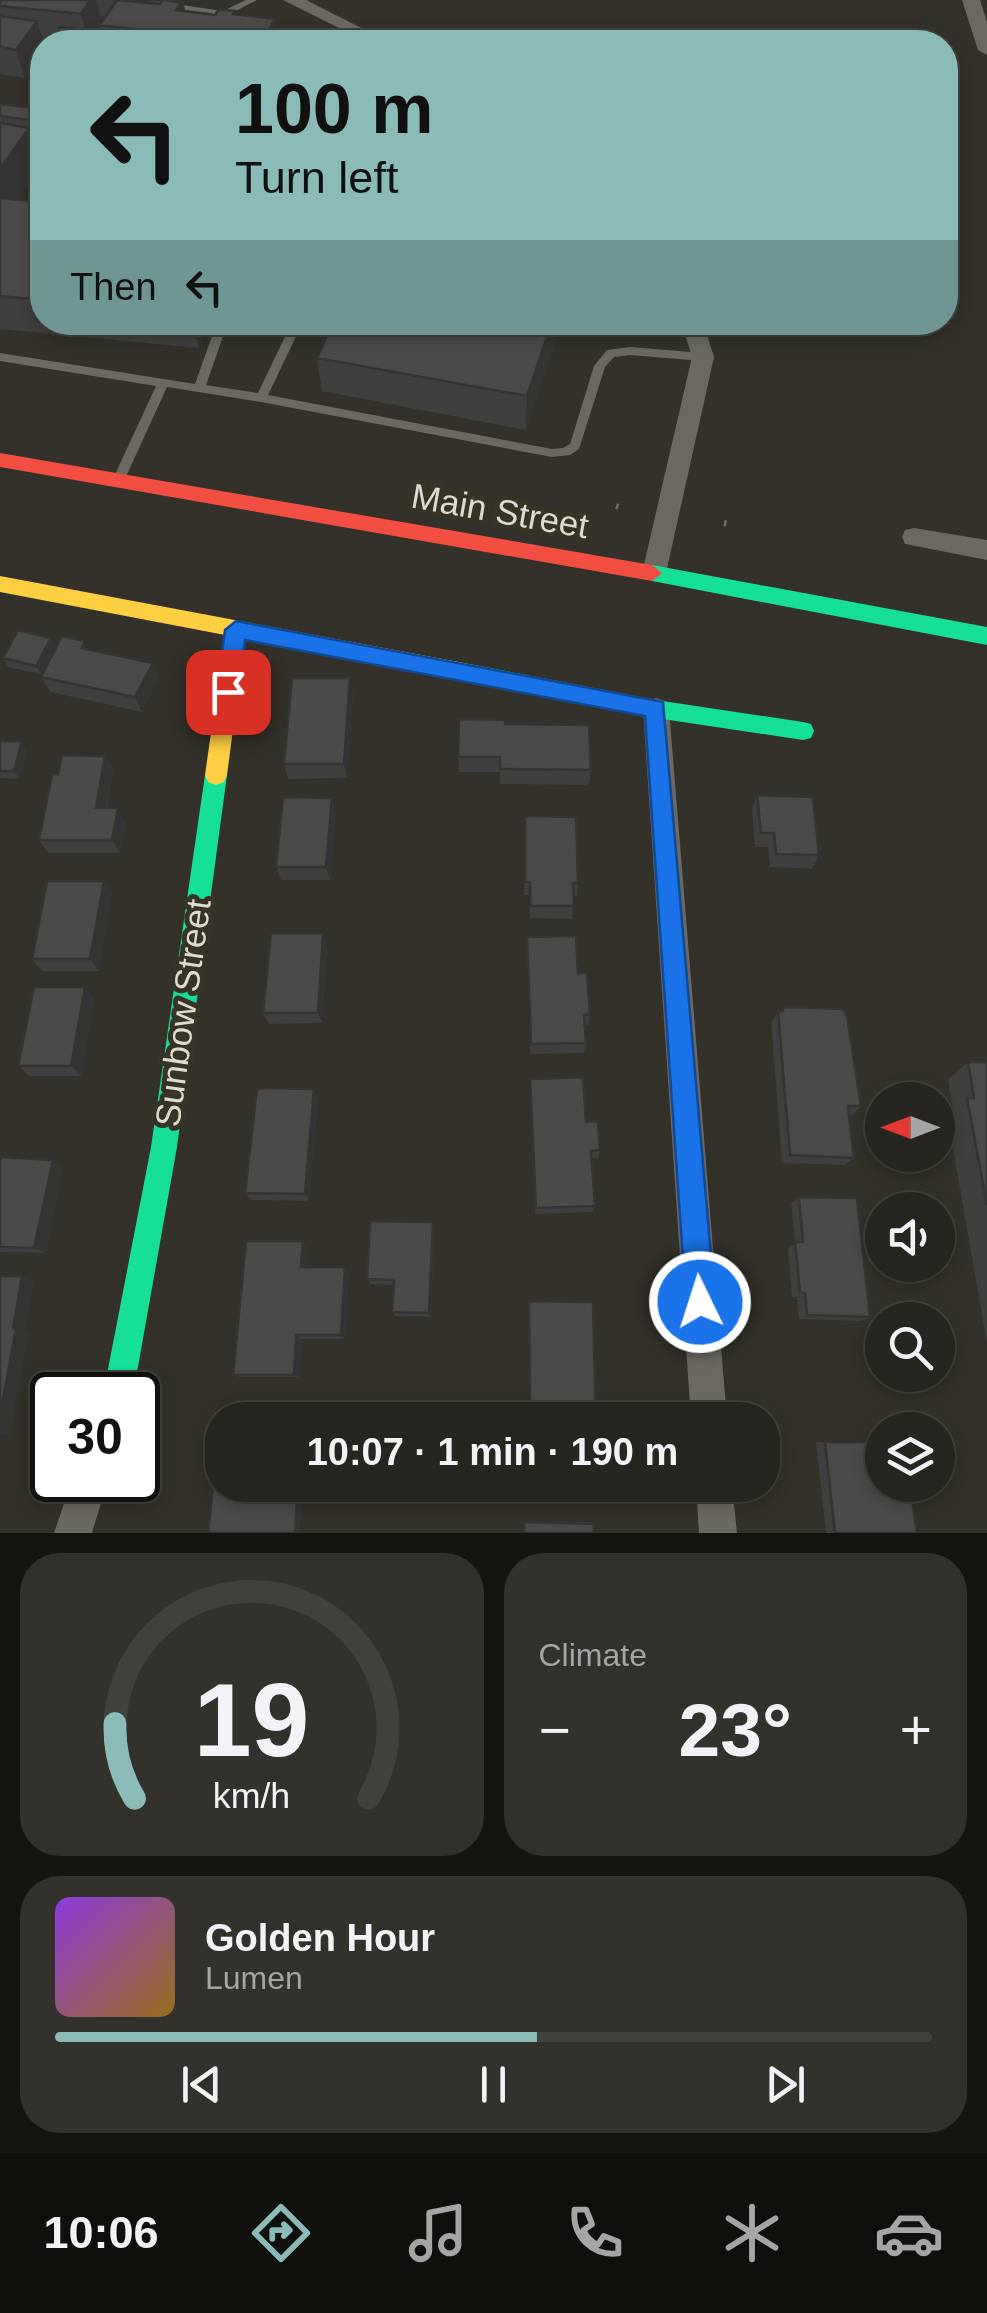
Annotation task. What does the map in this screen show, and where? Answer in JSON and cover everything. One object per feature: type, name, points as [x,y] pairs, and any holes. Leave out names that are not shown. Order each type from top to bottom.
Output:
[{"type":"street","points":[[292,0],[355,30]]},
{"type":"street","points":[[971,0],[987,50]]},
{"type":"street","points":[[654,573],[703,357],[696,335]]},
{"type":"street","name":"Main Street","points":[[0,460],[654,573],[987,636]]},
{"type":"street","points":[[914,537],[987,550]]},
{"type":"street","points":[[0,584],[656,709],[803,731]]},
{"type":"street","name":"Sunbow Street","points":[[122,1372],[164,1147],[236,630]]},
{"type":"street","points":[[656,709],[708,1402]]},
{"type":"street","points":[[72,1533],[83,1502]]},
{"type":"street","points":[[715,1502],[718,1533]]},
{"type":"lane","points":[[150,4],[166,3],[224,14],[253,0]]},
{"type":"lane","points":[[200,388],[218,335]]},
{"type":"lane","points":[[261,398],[292,335]]},
{"type":"lane","points":[[0,357],[261,398],[552,453],[566,452],[575,446],[600,366],[612,353],[703,357]]},
{"type":"lane","points":[[118,480],[163,383]]},
{"type":"building","points":[[0,0],[90,0],[81,14],[0,6]]},
{"type":"building","points":[[117,0],[181,2],[176,10],[215,15],[219,9],[275,19],[269,30],[140,30],[100,25]]},
{"type":"building","points":[[124,0],[163,0],[160,4]]},
{"type":"building","points":[[0,16],[37,21],[16,50],[0,47]]},
{"type":"building","points":[[0,104],[30,108],[30,120],[0,116]]},
{"type":"building","points":[[0,123],[29,128],[0,169]]},
{"type":"building","points":[[0,198],[30,201],[30,299],[0,296]]},
{"type":"building","points":[[327,335],[548,335],[527,396],[317,358]]},
{"type":"building","points":[[18,630],[51,638],[36,666],[3,658]]},
{"type":"building","points":[[62,636],[85,641],[82,648],[153,663],[135,697],[41,677]]},
{"type":"building","points":[[292,678],[350,678],[344,764],[284,764]]},
{"type":"building","points":[[459,719],[589,725],[591,770],[500,769],[500,757],[458,757]]},
{"type":"building","points":[[0,741],[22,741],[14,771],[0,771]]},
{"type":"building","points":[[62,755],[105,756],[96,808],[118,808],[112,840],[39,840],[52,774],[58,774]]},
{"type":"building","points":[[757,795],[813,797],[819,855],[776,854],[774,833],[761,833]]},
{"type":"building","points":[[283,797],[332,798],[326,867],[276,867]]},
{"type":"building","points":[[525,816],[576,817],[578,883],[573,883],[574,906],[530,906],[530,882],[525,882]]},
{"type":"building","points":[[47,881],[104,881],[90,959],[32,959]]},
{"type":"building","points":[[271,933],[323,933],[318,1013],[263,1013]]},
{"type":"building","points":[[576,936],[578,973],[587,973],[590,1014],[584,1015],[586,1043],[531,1044],[527,937]]},
{"type":"building","points":[[34,987],[85,987],[71,1066],[18,1066]]},
{"type":"building","points":[[783,1007],[843,1009],[847,1016],[861,1106],[848,1106],[854,1158],[790,1155],[778,1011],[783,1011]]},
{"type":"building","points":[[968,1062],[987,1062],[987,1205],[967,1098],[974,1098]]},
{"type":"building","points":[[583,1077],[586,1122],[598,1121],[600,1150],[591,1151],[595,1206],[536,1208],[530,1079]]},
{"type":"building","points":[[257,1088],[314,1089],[305,1194],[245,1193]]},
{"type":"building","points":[[0,1157],[53,1160],[34,1248],[0,1247]]},
{"type":"building","points":[[799,1197],[857,1198],[868,1302],[865,1302],[865,1317],[807,1315],[805,1293],[800,1292],[795,1242],[803,1242]]},
{"type":"building","points":[[370,1221],[433,1222],[429,1313],[392,1312],[394,1280],[367,1279]]},
{"type":"building","points":[[246,1241],[303,1241],[301,1267],[345,1267],[341,1335],[296,1335],[294,1375],[233,1375]]},
{"type":"building","points":[[0,1276],[22,1276],[0,1416]]},
{"type":"building","points":[[529,1301],[593,1302],[596,1402],[530,1402]]},
{"type":"building","points":[[825,1442],[865,1442],[865,1502],[912,1502],[917,1533],[835,1533]]},
{"type":"building","points":[[211,1502],[297,1502],[295,1533],[208,1533]]},
{"type":"building","points":[[524,1522],[594,1524],[594,1533],[524,1533]]},
{"type":"traffic: fast","points":[[652,573],[987,636]]},
{"type":"traffic: fast","points":[[464,672],[656,709],[803,731]]},
{"type":"traffic: fast","points":[[122,1372],[164,1147],[216,775]]},
{"type":"traffic: slow","points":[[0,584],[464,672]]},
{"type":"traffic: slow","points":[[216,775],[236,630]]},
{"type":"traffic: jam","points":[[0,460],[652,573]]},
{"type":"route","points":[[228,692],[236,630],[656,709],[700,1302]]}]
